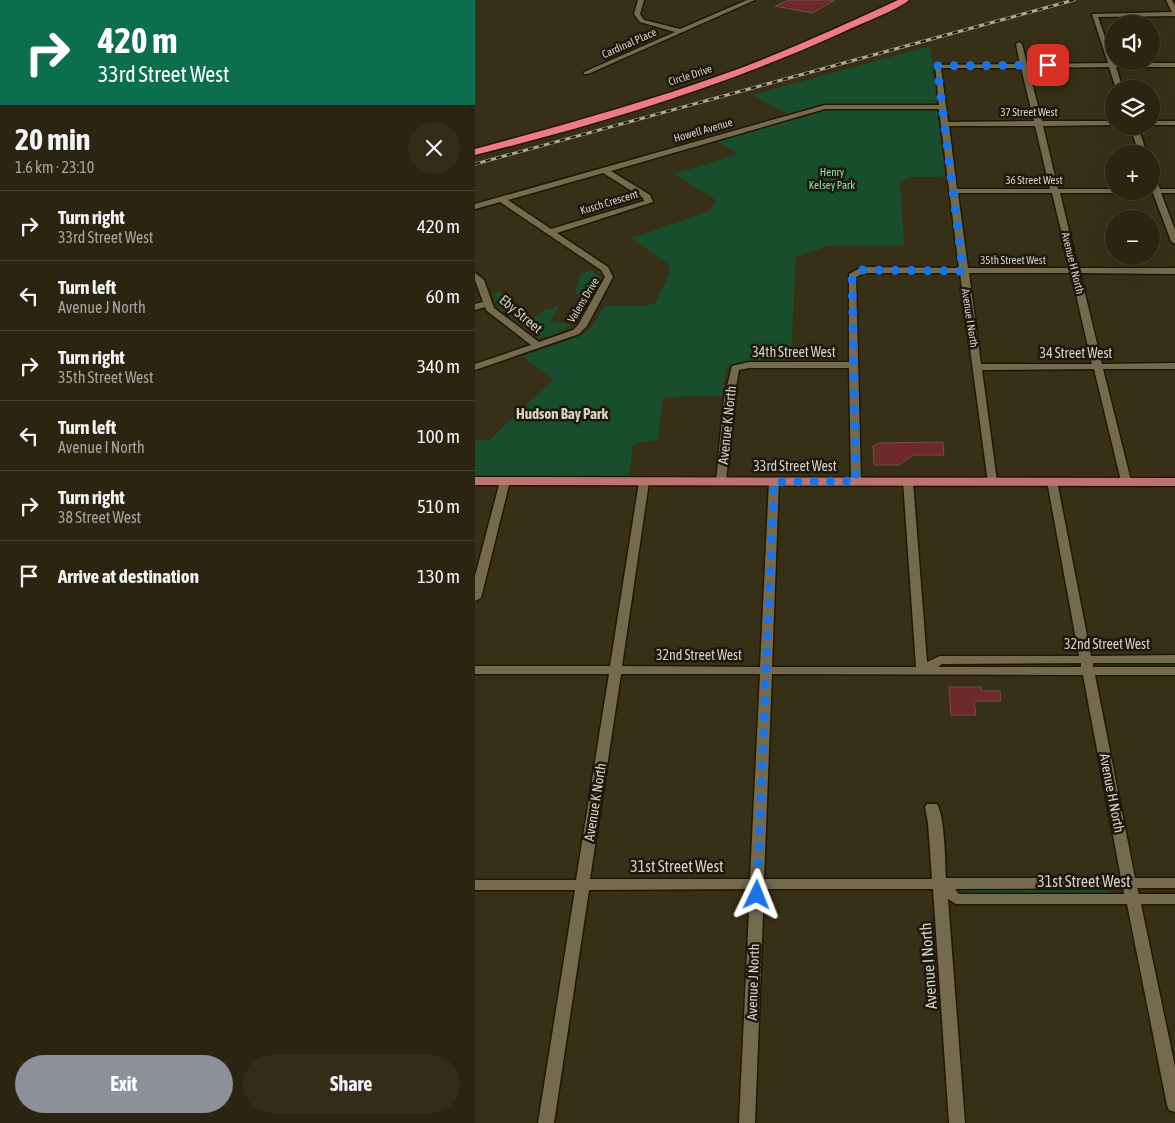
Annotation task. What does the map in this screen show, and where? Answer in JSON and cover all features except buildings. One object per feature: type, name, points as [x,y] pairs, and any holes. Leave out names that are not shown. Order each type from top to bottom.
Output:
[{"type":"highway","name":"Circle Drive","points":[[475,147],[599,112],[702,79],[801,40],[889,0]]},
{"type":"highway","name":"Circle Drive","points":[[475,152],[582,123],[705,84],[797,49],[905,0]]},
{"type":"main road","name":"33rd Street West","points":[[475,481],[1175,482]]},
{"type":"street","points":[[641,0],[637,14],[638,18],[649,24],[680,32]]},
{"type":"street","name":"Cardinal Place","points":[[586,73],[752,0]]},
{"type":"street","points":[[1105,47],[1093,17],[1094,15],[1175,13],[1169,0]]},
{"type":"street","name":"Avenue H North","points":[[1019,44],[1037,124],[1126,481]]},
{"type":"street","points":[[1024,65],[1105,65]]},
{"type":"street","name":"Avenue I North","points":[[992,481],[937,66],[1024,65]]},
{"type":"street","points":[[1160,65],[1175,65]]},
{"type":"street","name":"Howell Avenue","points":[[475,207],[825,107],[942,107]]},
{"type":"street","points":[[1160,123],[1175,123]]},
{"type":"street","name":"37 Street West","points":[[944,124],[1105,124]]},
{"type":"street","name":"Kusch Crescent","points":[[550,232],[649,202],[647,197],[604,170]]},
{"type":"street","name":"36 Street West","points":[[954,191],[1105,191]]},
{"type":"street","points":[[1160,191],[1175,191]]},
{"type":"street","name":"Valens Drive","points":[[475,366],[580,329],[609,277],[608,271],[501,199]]},
{"type":"street","points":[[1158,200],[1175,241]]},
{"type":"street","name":"35th Street West","points":[[853,365],[852,276],[862,270],[1175,271]]},
{"type":"street","name":"Eby Street","points":[[475,276],[479,280],[490,309],[537,345]]},
{"type":"street","points":[[475,307],[487,304]]},
{"type":"street","name":"34th Street West","points":[[735,368],[749,365],[853,365]]},
{"type":"street","points":[[853,365],[856,481]]},
{"type":"street","name":"34 Street West","points":[[978,367],[1175,366]]},
{"type":"street","name":"Avenue K North","points":[[721,482],[729,398],[735,368]]},
{"type":"street","points":[[475,598],[505,481]]},
{"type":"street","points":[[908,481],[922,671]]},
{"type":"street","name":"Avenue H North","points":[[1052,481],[1117,823],[1131,882],[1175,1105]]},
{"type":"street","name":"Avenue K North","points":[[546,1123],[644,482]]},
{"type":"street","name":"Avenue J North","points":[[747,1123],[774,482]]},
{"type":"street","name":"32nd Street West","points":[[475,670],[922,671],[1087,665],[1175,659]]},
{"type":"street","name":"32nd Street West","points":[[1087,665],[1175,671]]},
{"type":"street","name":"Avenue I North","points":[[932,807],[940,883],[957,1123]]},
{"type":"street","name":"31st Street West","points":[[940,883],[956,899],[1175,899]]},
{"type":"street","name":"31st Street West","points":[[475,885],[1175,883]]},
{"type":"green space","points":[[930,46],[937,102],[933,105],[823,106],[790,115],[752,95]]},
{"type":"green space","name":"Henry Kelsey Park","points":[[825,110],[928,110],[937,112],[945,175],[943,177],[911,177],[900,182],[904,245],[828,246],[798,256],[796,258],[791,361],[786,363],[744,363],[729,367],[725,373],[724,394],[721,396],[665,397],[658,439],[639,442],[633,445],[629,476],[475,476],[475,440],[489,440],[553,380],[522,356],[580,336],[590,329],[605,306],[644,306],[655,303],[669,274],[669,265],[631,238],[708,212],[716,202],[713,198],[674,174],[735,155],[735,152],[717,141]]},
{"type":"green space","points":[[592,270],[599,276],[586,301],[579,298],[579,295],[575,293],[581,273]]},
{"type":"green space","points":[[501,292],[502,296],[509,297],[516,315],[522,318],[535,317],[548,308],[559,305],[550,322],[571,324],[556,334],[539,338],[497,306],[492,293]]},
{"type":"green space","points":[[568,315],[577,316],[574,321],[571,324],[574,317]]},
{"type":"green space","points":[[1066,662],[1069,668],[940,668],[939,663]]},
{"type":"green space","points":[[1108,662],[1175,662],[1175,669],[1107,668]]},
{"type":"green space","points":[[1108,888],[1109,892],[1107,894],[961,895],[958,890]]},
{"type":"railway","points":[[475,164],[1074,0]]},
{"type":"district","name":"Hudson Bay Park","points":[[562,414]]},
{"type":"route","points":[[757,895],[774,482],[856,481],[852,276],[854,273],[862,270],[963,271],[937,66],[1048,65]]}]
